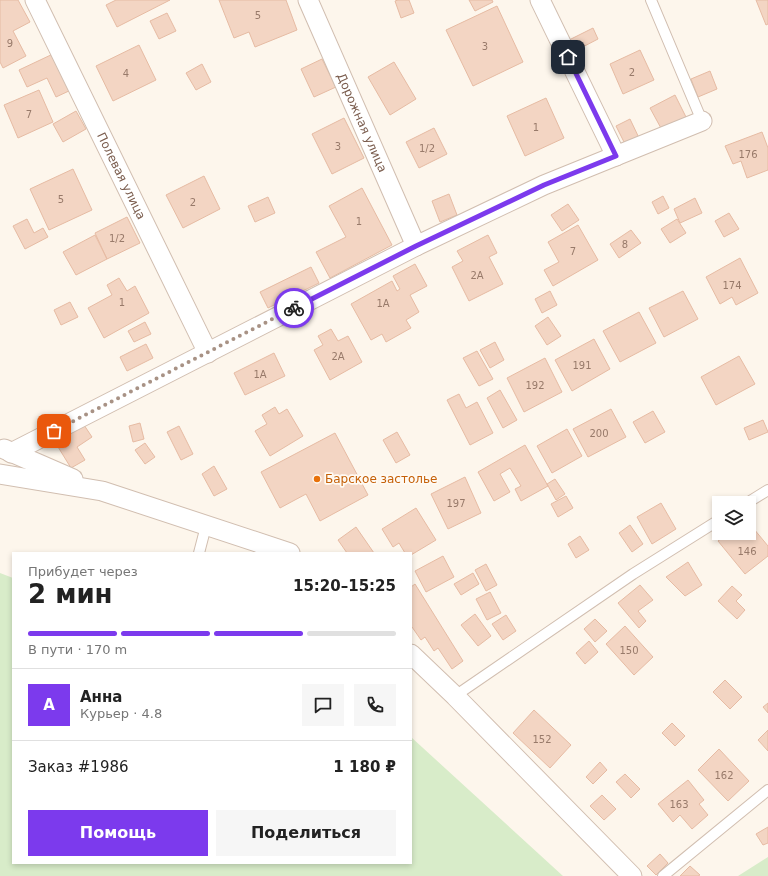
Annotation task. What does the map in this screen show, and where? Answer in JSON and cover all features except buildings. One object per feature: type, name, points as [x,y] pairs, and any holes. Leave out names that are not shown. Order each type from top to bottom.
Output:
[{"type":"street","name":"Полевая улица","points":[[35,0],[208,353]]},
{"type":"street","name":"Дорожная улица","points":[[308,0],[416,246]]},
{"type":"street","points":[[540,0],[616,156]]},
{"type":"street","points":[[6,450],[208,353],[416,246],[544,185],[702,122]]},
{"type":"street","points":[[6,450],[102,491],[206,526],[267,549],[284,552]]},
{"type":"street","points":[[0,474],[102,491]]},
{"type":"street","points":[[412,655],[455,696],[632,876]]},
{"type":"lane","points":[[651,0],[702,122]]},
{"type":"lane","points":[[756,497],[768,490]]},
{"type":"lane","points":[[455,696],[633,574],[712,524]]},
{"type":"lane","points":[[199,552],[206,526]]},
{"type":"lane","points":[[663,876],[768,790]]},
{"type":"green space","points":[[0,573],[12,578],[12,864],[412,864],[412,738],[563,876],[0,876]]},
{"type":"green space","points":[[768,857],[768,876],[738,876]]},
{"type":"way so far","points":[[54,431],[294,308]]},
{"type":"place","name":"Барское застолье","points":[[317,479]]},
{"type":"route","points":[[294,308],[416,246],[544,185],[616,156],[568,57]]}]
